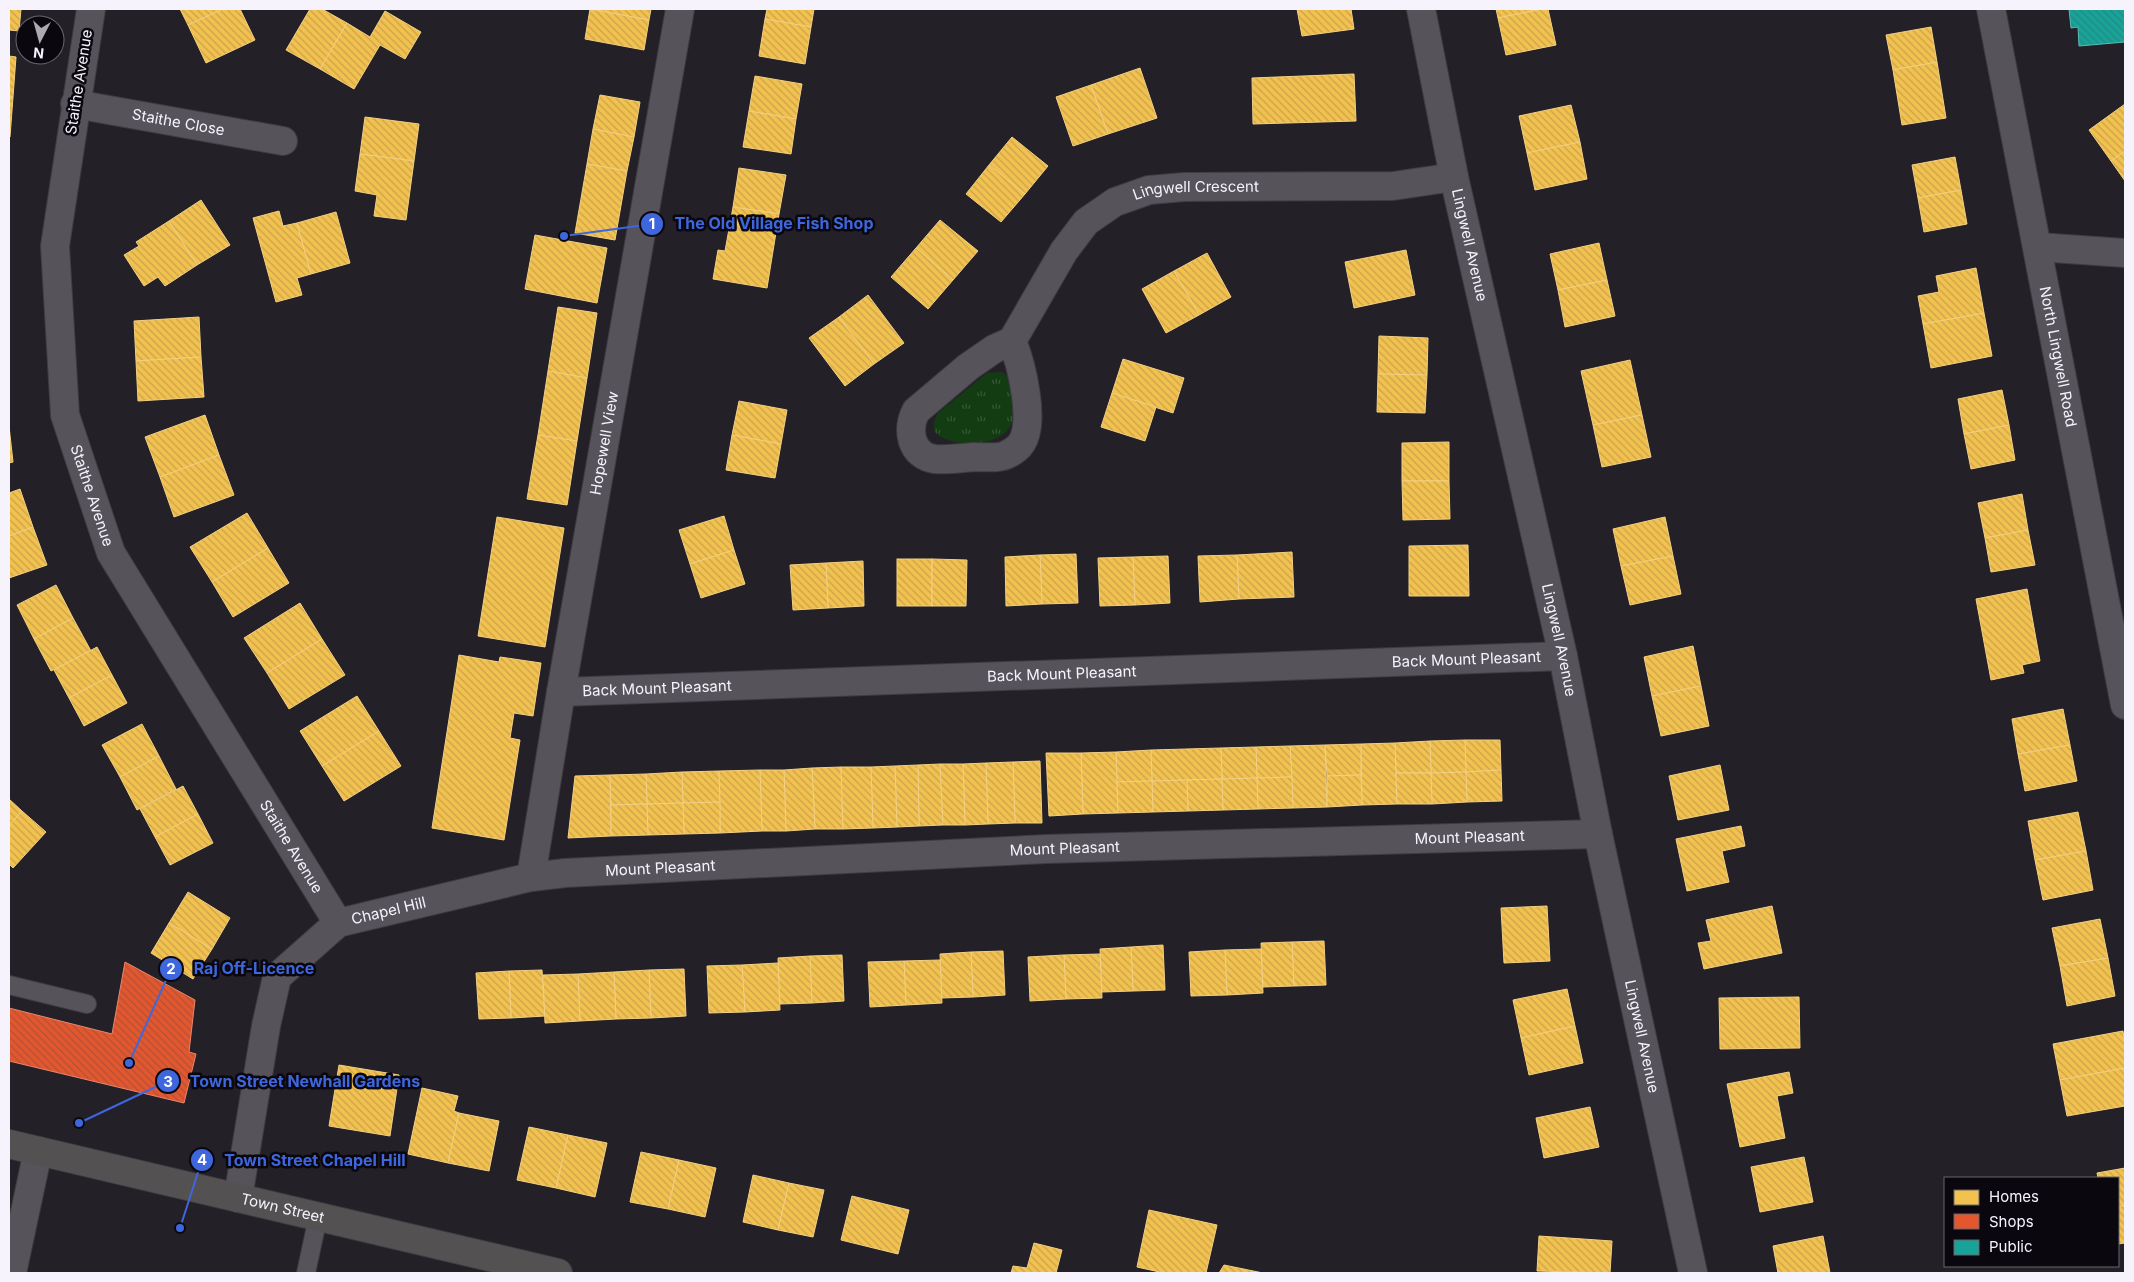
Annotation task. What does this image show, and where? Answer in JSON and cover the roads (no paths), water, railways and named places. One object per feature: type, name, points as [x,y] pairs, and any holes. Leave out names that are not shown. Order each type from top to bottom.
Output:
[{"type":"street","name":"Staithe Avenue","points":[[91,9],[75,104],[55,246],[65,415],[110,552],[338,924]]},
{"type":"street","name":"Hopewell View","points":[[531,877],[560,692],[680,9]]},
{"type":"street","name":"Lingwell Avenue","points":[[1421,9],[1454,177],[1563,656],[1598,834],[1692,1273]]},
{"type":"street","name":"North Lingwell Road","points":[[1991,9],[2125,705]]},
{"type":"street","name":"Staithe Close","points":[[75,104],[283,141]]},
{"type":"street","name":"Lingwell Crescent","points":[[1012,341],[1064,251],[1086,222],[1115,202],[1149,190],[1175,188],[1393,186],[1454,177]]},
{"type":"street","points":[[2038,247],[2125,253]]},
{"type":"street","points":[[1012,341],[1020,363],[1027,399],[1027,429],[1021,445],[1006,456],[934,459],[917,449],[912,440],[910,430],[911,421],[916,411],[968,367],[994,348],[1012,341]]},
{"type":"street","name":"Back Mount Pleasant","points":[[560,692],[1563,656]]},
{"type":"street","name":"Mount Pleasant","points":[[531,877],[565,873],[1046,850],[1598,834]]},
{"type":"street","name":"Chapel Hill","points":[[238,1198],[266,1026],[277,977],[338,924],[531,877]]},
{"type":"street","name":"Town Street","points":[[9,1144],[558,1273]]},
{"type":"street","points":[[12,1273],[38,1151]]},
{"type":"lane","points":[[9,985],[86,1004]]},
{"type":"lane","points":[[306,1273],[318,1217]]},
{"type":"place","name":"The Old Village Fish Shop","points":[[564,236]]},
{"type":"place","name":"Raj Off-Licence","points":[[129,1063]]},
{"type":"place","name":"Town Street Newhall Gardens","points":[[79,1123]]},
{"type":"place","name":"Town Street Chapel Hill","points":[[180,1228]]}]
